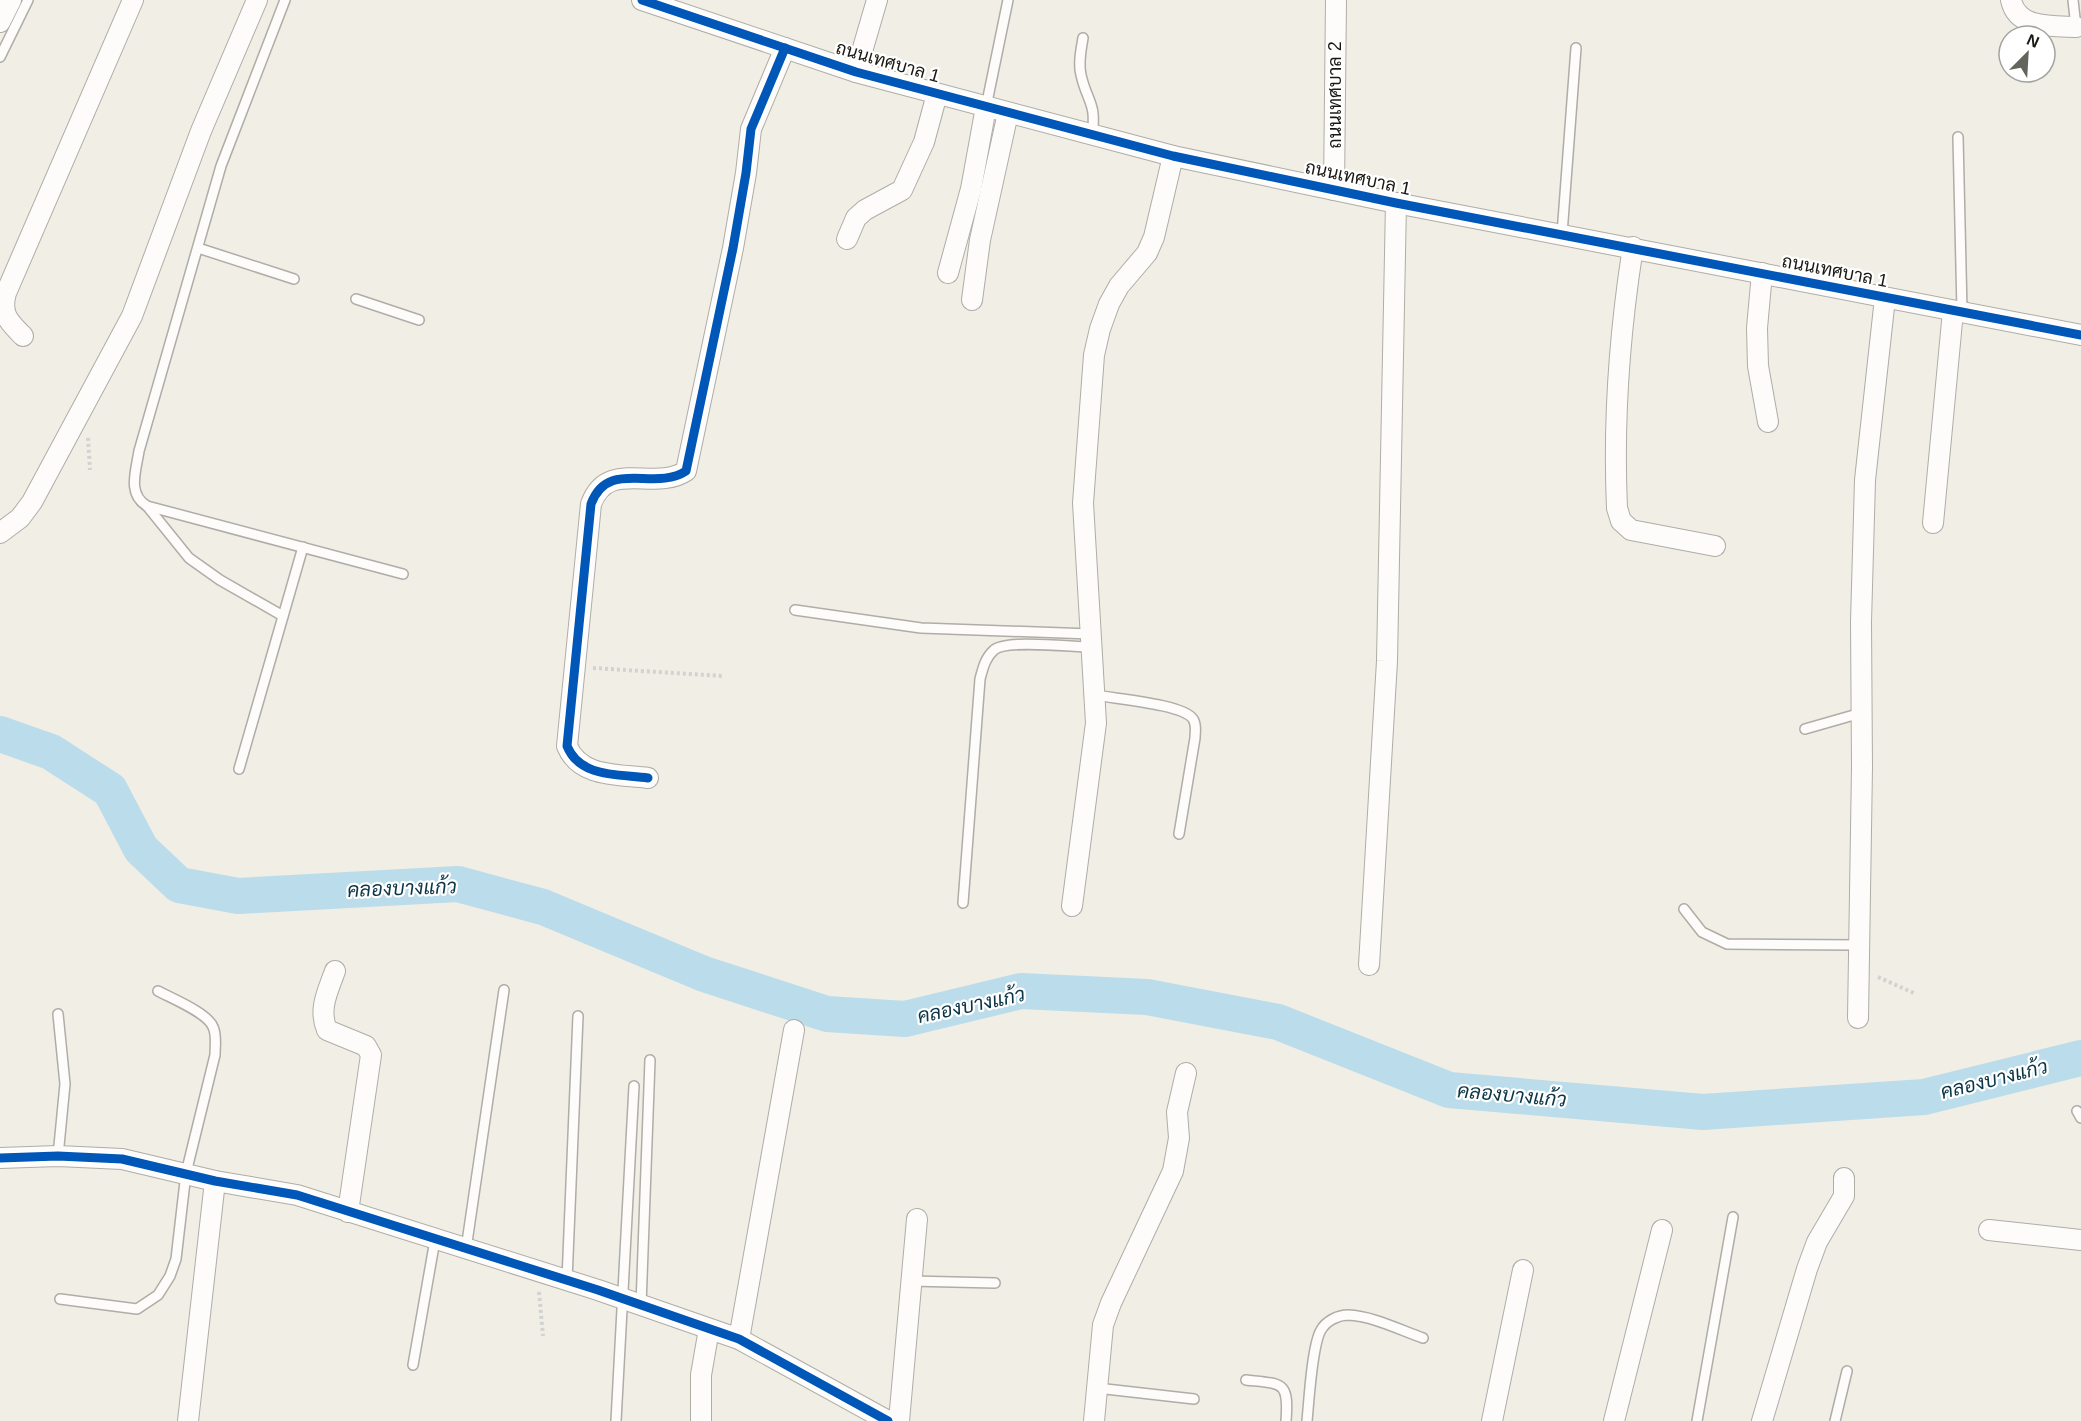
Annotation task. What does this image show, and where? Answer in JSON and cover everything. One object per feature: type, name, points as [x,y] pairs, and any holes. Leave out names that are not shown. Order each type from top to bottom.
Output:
[{"type":"street","points":[[0,22],[10,0]]},
{"type":"street","points":[[23,336],[7,320],[3,312],[6,293],[133,0]]},
{"type":"street","points":[[9,527],[37,492],[132,316],[201,131],[257,0]]},
{"type":"street","name":"ถนนเทศบาล 1","points":[[642,0],[856,72],[1173,156],[1396,203],[2081,335]]},
{"type":"street","points":[[856,72],[877,0]]},
{"type":"street","name":"ถนนเทศบาล 2","points":[[1334,190],[1336,0]]},
{"type":"street","points":[[2010,0],[2013,9],[2021,18],[2033,23],[2076,27]]},
{"type":"street","points":[[648,778],[592,771],[578,764],[571,756],[567,746],[591,504],[596,488],[611,480],[676,478],[686,471],[733,248],[751,129],[785,48]]},
{"type":"street","points":[[847,239],[856,218],[865,210],[902,190],[924,142],[937,94]]},
{"type":"street","points":[[948,273],[971,189],[986,107]]},
{"type":"street","points":[[972,300],[980,240],[1008,113]]},
{"type":"street","points":[[1072,906],[1096,723],[1084,470],[1095,354],[1100,329],[1109,304],[1119,286],[1147,253],[1154,237],[1173,156]]},
{"type":"street","points":[[1368,965],[1387,661],[1396,203]]},
{"type":"street","points":[[1633,248],[1620,327],[1616,385],[1617,508],[1621,521],[1631,530],[1715,546]]},
{"type":"street","points":[[1762,273],[1757,328],[1758,366],[1768,422]]},
{"type":"street","points":[[1858,1018],[1861,622],[1865,480],[1885,298]]},
{"type":"street","points":[[1933,523],[1958,311]]},
{"type":"street","points":[[335,971],[323,1006],[323,1020],[327,1030],[366,1046],[370,1056],[348,1212]]},
{"type":"street","points":[[739,1339],[794,1029]]},
{"type":"street","points":[[1094,1421],[1103,1325],[1111,1303],[1173,1171],[1179,1138],[1177,1112],[1186,1073]]},
{"type":"street","points":[[0,1158],[58,1156],[122,1159],[215,1181],[297,1195],[567,1280],[739,1339],[888,1421]]},
{"type":"street","points":[[1762,1421],[1807,1269],[1817,1242],[1844,1196],[1845,1178]]},
{"type":"street","points":[[188,1421],[215,1181]]},
{"type":"street","points":[[899,1421],[917,1219]]},
{"type":"street","points":[[1614,1421],[1662,1230]]},
{"type":"street","points":[[1989,1230],[2081,1240]]},
{"type":"street","points":[[1492,1421],[1522,1270]]},
{"type":"street","points":[[701,1421],[701,1375],[709,1329]]},
{"type":"lane","points":[[0,57],[28,0]]},
{"type":"lane","points":[[285,0],[221,166],[139,451],[133,488],[138,501],[147,506],[403,574]]},
{"type":"lane","points":[[986,107],[1008,0]]},
{"type":"lane","points":[[2073,0],[2076,27]]},
{"type":"lane","points":[[1083,38],[1079,62],[1081,77],[1094,109],[1092,135]]},
{"type":"lane","points":[[1562,234],[1576,48]]},
{"type":"lane","points":[[1958,137],[1958,311]]},
{"type":"lane","points":[[198,248],[294,279]]},
{"type":"lane","points":[[356,299],[419,320]]},
{"type":"lane","points":[[147,506],[189,558],[220,580],[283,616]]},
{"type":"lane","points":[[239,769],[303,547]]},
{"type":"lane","points":[[795,610],[921,628],[1091,641]]},
{"type":"lane","points":[[963,903],[980,679],[986,659],[996,648],[1091,641]]},
{"type":"lane","points":[[1096,695],[1179,710],[1193,718],[1196,725],[1195,738],[1179,834]]},
{"type":"lane","points":[[1804,729],[1861,713]]},
{"type":"lane","points":[[1684,909],[1702,932],[1727,944],[1859,945]]},
{"type":"lane","points":[[466,1249],[504,990]]},
{"type":"lane","points":[[60,1299],[137,1309],[158,1295],[170,1276],[176,1259],[186,1173],[215,1055],[215,1036],[213,1025],[204,1016],[158,991]]},
{"type":"lane","points":[[58,1014],[65,1084],[58,1156]]},
{"type":"lane","points":[[567,1280],[578,1016]]},
{"type":"lane","points":[[616,1421],[632,1302],[650,1060]]},
{"type":"lane","points":[[632,1302],[634,1086]]},
{"type":"lane","points":[[1697,1421],[1733,1217]]},
{"type":"lane","points":[[413,1365],[435,1240]]},
{"type":"lane","points":[[911,1281],[995,1283]]},
{"type":"lane","points":[[1307,1421],[1318,1338],[1321,1330],[1334,1317],[1348,1315],[1368,1319],[1423,1338]]},
{"type":"lane","points":[[1835,1421],[1847,1371]]},
{"type":"lane","points":[[1246,1380],[1276,1383],[1284,1389],[1288,1397],[1286,1421]]},
{"type":"lane","points":[[1097,1388],[1194,1399]]},
{"type":"path","points":[[574,667],[723,676]]},
{"type":"path","points":[[1858,968],[1916,994]]},
{"type":"path","points":[[537,1271],[543,1336]]},
{"type":"waterway","name":"คลองบางแก้ว","points":[[0,734],[51,752],[110,790],[141,849],[179,885],[238,896],[458,884],[543,907],[704,974],[827,1014],[905,1019],[1021,991],[1147,997],[1278,1022],[1449,1090],[1703,1112],[1924,1097],[2081,1058]]},
{"type":"cycle path","points":[[642,0],[856,72],[1173,156],[1396,203],[2081,335]]},
{"type":"cycle path","points":[[648,778],[613,775],[591,769],[581,764],[567,746],[591,504],[599,490],[609,482],[633,478],[660,479],[673,477],[686,471],[733,248],[751,129],[785,48]]},
{"type":"cycle path","points":[[0,1158],[58,1156],[122,1159],[215,1181],[297,1195],[598,1290],[739,1339],[888,1421]]}]
